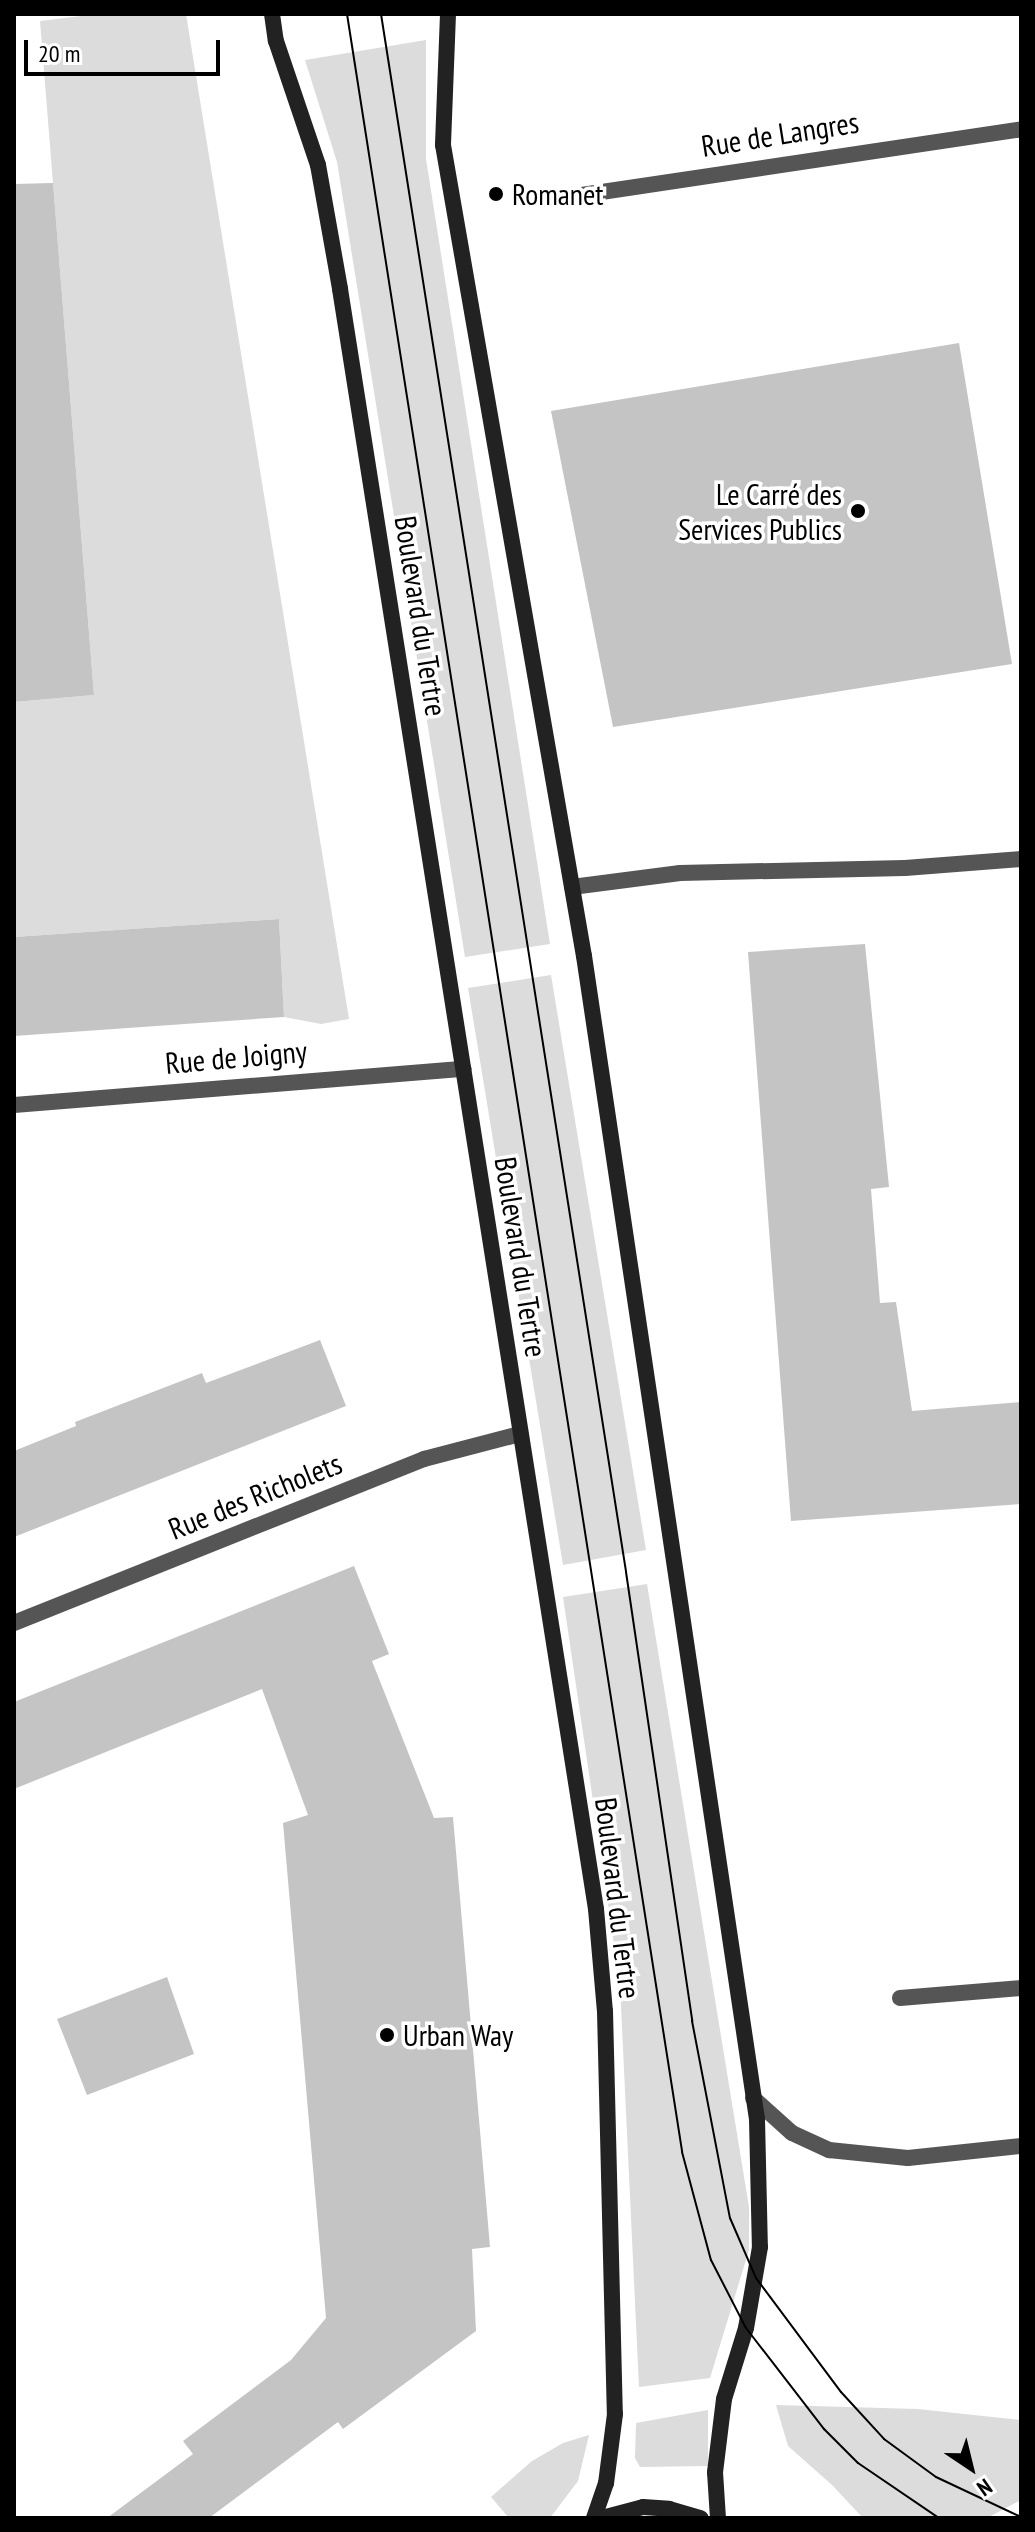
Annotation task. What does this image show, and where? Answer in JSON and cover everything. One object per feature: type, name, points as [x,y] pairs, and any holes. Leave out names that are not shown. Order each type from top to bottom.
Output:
[{"type":"main road","name":"Boulevard du Tertre","points":[[272,14],[276,41],[318,165],[596,1909],[605,2011],[615,2414],[606,2483],[594,2518]]},
{"type":"main road","points":[[448,14],[443,145],[572,887],[753,2098],[760,2247],[746,2328],[724,2399],[715,2472],[718,2518]]},
{"type":"main road","points":[[602,2518],[643,2507],[669,2509],[701,2518]]},
{"type":"street","name":"Rue de Langres","points":[[548,200],[1021,129]]},
{"type":"street","points":[[572,887],[680,873],[905,868],[1021,859]]},
{"type":"street","name":"Rue de Joigny","points":[[14,1105],[464,1069]]},
{"type":"street","name":"Rue des Richolets","points":[[14,1623],[424,1459],[520,1434]]},
{"type":"street","points":[[900,1998],[1021,1988]]},
{"type":"street","points":[[753,2098],[792,2133],[829,2150],[908,2158],[1021,2146]]},
{"type":"shaded area","points":[[98,14],[186,14],[349,1019],[321,1024],[284,1017],[279,919],[14,937],[14,702],[94,695],[40,21]]},
{"type":"shaded area","points":[[426,40],[426,159],[550,944],[465,957],[337,162],[305,60]]},
{"type":"shaded area","points":[[551,975],[646,1550],[563,1565],[468,988]]},
{"type":"shaded area","points":[[647,1584],[749,2207],[749,2250],[710,2378],[639,2387],[620,1985],[563,1597]]},
{"type":"shaded area","points":[[776,2405],[918,2409],[1021,2420],[1021,2500],[987,2518],[863,2518],[788,2446]]},
{"type":"shaded area","points":[[708,2410],[708,2466],[640,2467],[635,2458],[636,2423]]},
{"type":"shaded area","points":[[589,2435],[578,2481],[550,2518],[509,2518],[491,2497],[532,2461],[563,2443]]},
{"type":"building","points":[[53,183],[94,695],[14,702],[14,184]]},
{"type":"building","points":[[959,343],[1012,664],[613,727],[551,411]]},
{"type":"building","points":[[279,919],[284,1017],[14,1036],[14,937]]},
{"type":"building","points":[[865,944],[889,1187],[871,1189],[880,1303],[896,1302],[912,1411],[1021,1402],[1021,1504],[791,1521],[748,952]]},
{"type":"building","points":[[320,1340],[346,1406],[14,1537],[14,1451],[76,1426],[75,1422],[202,1373],[206,1383]]},
{"type":"building","points":[[354,1566],[389,1654],[372,1661],[434,1818],[453,1817],[490,2247],[472,2249],[476,2331],[343,2429],[338,2422],[209,2518],[107,2518],[193,2454],[183,2441],[291,2360],[326,2318],[283,1823],[308,1815],[262,1689],[14,1789],[14,1702]]},
{"type":"building","points":[[167,1977],[194,2054],[87,2095],[57,2019]]},
{"type":"tram line","points":[[347,14],[682,2152],[711,2260],[746,2328],[824,2429],[858,2463],[939,2518]]},
{"type":"tram line","points":[[381,14],[626,1572],[692,2021],[730,2218],[756,2278],[841,2392],[884,2439],[936,2477],[1021,2517]]},
{"type":"place","name":"Romanet","points":[[496,194]]},
{"type":"place","name":"Le Carré des Services Publics","points":[[858,511]]},
{"type":"place","name":"Urban Way","points":[[387,2035]]}]
